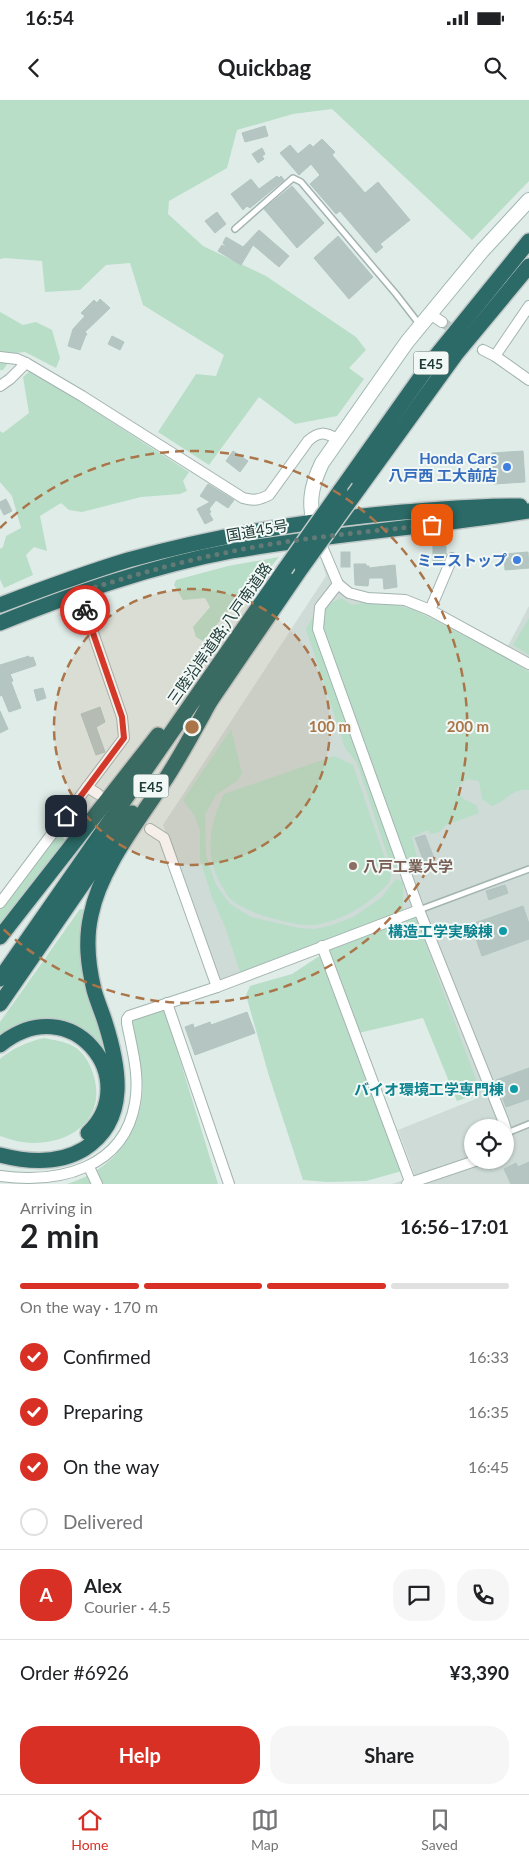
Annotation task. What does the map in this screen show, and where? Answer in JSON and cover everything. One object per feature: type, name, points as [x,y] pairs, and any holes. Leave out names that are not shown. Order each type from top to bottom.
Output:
[{"type":"highway","name":"三陸沿岸道路;八戸南道路","points":[[0,979],[254,613],[432,361],[529,241]]},
{"type":"highway","name":"三陸沿岸道路;八戸南道路","points":[[0,1004],[302,567],[456,354],[529,266]]},
{"type":"highway","name":"国道45号","points":[[0,605],[127,561],[252,531],[313,521],[456,507],[529,506]]},
{"type":"highway","name":"国道45号","points":[[0,623],[79,592],[170,566],[230,552],[318,537],[470,521],[529,512]]},
{"type":"highway","points":[[0,937],[254,613]]},
{"type":"highway","points":[[0,1155],[15,1159],[56,1160],[74,1155],[92,1144],[112,1118],[117,1099],[116,1063],[90,972],[88,944],[91,915],[96,896],[109,868],[171,770],[212,698]]},
{"type":"highway","points":[[0,1045],[21,1032],[36,1028],[50,1026],[65,1029],[77,1034],[94,1049],[105,1072],[108,1089],[105,1108],[94,1127],[80,1141],[57,1151],[39,1152],[20,1151],[0,1144]]},
{"type":"street","points":[[529,200],[482,251],[420,325],[337,440],[315,476],[310,504],[318,537],[338,584],[349,593],[368,598],[405,600],[430,610],[529,664]]},
{"type":"street","points":[[495,356],[529,306]]},
{"type":"street","points":[[430,314],[442,322]]},
{"type":"street","points":[[483,350],[495,356],[529,380]]},
{"type":"street","points":[[0,356],[17,359],[26,363],[82,396],[243,498],[260,500],[269,495],[315,435],[324,433],[337,440]]},
{"type":"street","points":[[0,386],[26,363]]},
{"type":"street","points":[[430,610],[452,558]]},
{"type":"street","points":[[338,584],[320,607],[318,629],[419,910],[503,1119]]},
{"type":"street","points":[[0,903],[124,738],[122,717],[79,592]]},
{"type":"street","points":[[87,787],[98,794]]},
{"type":"street","points":[[150,829],[164,838],[217,987]]},
{"type":"street","points":[[0,1176],[32,1182],[75,1175],[90,1169],[105,1159],[118,1146],[131,1120],[136,1102],[137,1082],[134,1057],[126,1019],[129,1016],[217,987],[419,910]]},
{"type":"street","points":[[322,946],[410,1184],[464,1165]]},
{"type":"street","points":[[167,1003],[229,1184]]},
{"type":"street","points":[[90,1169],[97,1184]]},
{"type":"lane","points":[[235,229],[293,178],[301,182],[420,325]]},
{"type":"lane","points":[[419,910],[529,869]]},
{"type":"lane","points":[[514,1130],[529,1124]]},
{"type":"shaded area","name":"八戸工業大学","points":[[332,557],[338,574],[350,588],[369,594],[390,593],[413,597],[508,646],[529,606],[529,1184],[392,1184],[415,1176],[398,1130],[478,1098],[408,908],[218,981],[163,825],[326,576],[322,562]]},
{"type":"green space","points":[[0,100],[529,100],[529,181],[472,240],[332,109],[293,114],[237,130],[227,168],[169,201],[168,214],[203,246],[266,276],[356,337],[366,350],[349,368],[364,379],[337,416],[295,424],[259,397],[209,465],[158,432],[196,374],[216,376],[224,355],[143,305],[130,263],[106,265],[80,290],[45,292],[42,261],[0,259]]},
{"type":"green space","points":[[0,312],[23,325],[36,322],[52,330],[60,358],[56,368],[25,352],[15,353],[3,370],[0,370]]},
{"type":"green space","points":[[31,370],[189,472],[183,481],[187,491],[180,494],[141,497],[82,512],[69,510],[61,503],[40,516],[47,551],[34,547],[26,555],[33,575],[4,588],[0,579],[0,549],[3,547],[6,536],[21,528],[12,496],[0,482],[0,431],[3,433],[29,413],[23,377]]},
{"type":"green space","points":[[279,557],[270,568],[260,573],[203,641],[196,637],[193,627],[210,607],[205,598],[183,600],[174,585],[176,580],[228,566]]},
{"type":"green space","points":[[341,598],[352,605],[362,603],[394,605],[413,609],[507,658],[529,672],[529,790],[513,793],[492,806],[482,799],[479,781],[467,779],[455,790],[464,799],[476,805],[479,813],[446,825],[439,832],[430,834],[428,830],[412,837],[419,865],[415,872],[391,866],[357,763],[345,748],[306,629],[316,611]]},
{"type":"green space","points":[[529,618],[529,655],[513,645]]},
{"type":"green space","points":[[231,729],[242,773],[238,780],[216,795],[205,814],[206,855],[216,885],[230,904],[251,917],[299,928],[314,929],[330,926],[353,917],[381,898],[396,879],[403,882],[403,913],[241,975],[200,860],[200,830],[194,815],[183,800]]},
{"type":"green space","points":[[334,756],[353,765],[391,876],[389,883],[368,902],[342,917],[312,925],[281,921],[248,910],[233,901],[217,878],[211,854],[212,830],[224,794]]},
{"type":"green space","points":[[59,833],[65,840],[0,923],[0,910]]},
{"type":"green space","points":[[80,909],[84,910],[80,930],[82,967],[89,996],[108,1053],[103,1054],[72,1026],[48,1019],[21,1023],[0,1036],[0,1022]]},
{"type":"green space","points":[[415,916],[481,1093],[457,1101],[423,1018],[350,1035],[402,1171],[366,1181],[327,1182],[303,1180],[269,1076],[246,995],[250,986],[292,974],[330,949]]},
{"type":"green space","points":[[164,1008],[218,1184],[67,1184],[99,1169],[113,1157],[133,1130],[142,1096],[142,1077],[131,1020]]},
{"type":"green space","points":[[44,1038],[70,1044],[84,1055],[94,1077],[96,1093],[94,1107],[88,1119],[79,1129],[53,1141],[38,1143],[22,1142],[0,1136],[0,1059],[21,1046]]},
{"type":"building","points":[[265,126],[268,136],[245,142],[242,133]]},
{"type":"building","points":[[322,139],[335,152],[332,155],[365,193],[378,182],[410,220],[380,244],[383,247],[376,253],[340,211],[336,214],[310,184],[320,175],[311,164],[299,175],[280,153],[290,145],[298,154],[310,144],[313,147]]},
{"type":"building","points":[[262,148],[265,154],[262,156],[264,159],[258,163],[252,154]]},
{"type":"building","points":[[277,176],[279,178],[281,176],[284,180],[250,208],[247,206],[243,210],[231,194],[251,179],[259,189]]},
{"type":"building","points":[[292,186],[324,223],[297,248],[264,209]]},
{"type":"building","points":[[217,212],[226,224],[215,233],[205,221]]},
{"type":"building","points":[[259,230],[289,256],[279,267],[253,245],[241,265],[218,251],[222,245],[227,248],[223,243],[226,237],[243,247]]},
{"type":"building","points":[[338,236],[373,277],[349,299],[314,258]]},
{"type":"building","points":[[100,299],[110,308],[85,332],[87,334],[80,350],[68,346],[73,329],[85,316],[81,313],[94,300],[97,303]]},
{"type":"building","points":[[112,336],[124,342],[120,350],[108,344]]},
{"type":"building","points":[[233,451],[248,461],[240,472],[226,461]]},
{"type":"building","points":[[523,451],[525,482],[494,484],[492,453]]},
{"type":"building","points":[[208,484],[234,500],[228,508],[216,500],[209,509],[213,520],[205,524],[197,509],[210,502],[200,496]]},
{"type":"building","points":[[6,499],[12,511],[4,515],[0,502]]},
{"type":"building","points":[[433,544],[446,546],[445,558],[442,561],[433,562]]},
{"type":"building","points":[[341,552],[350,552],[350,567],[341,567]]},
{"type":"building","points":[[528,552],[529,568],[505,570],[504,554]]},
{"type":"building","points":[[354,564],[366,564],[369,568],[395,565],[397,587],[384,589],[383,578],[369,578],[368,586],[355,585]]},
{"type":"building","points":[[29,656],[29,658],[33,657],[36,665],[10,674],[13,681],[11,682],[21,708],[9,712],[2,695],[0,696],[0,665]]},
{"type":"building","points":[[43,688],[46,698],[37,701],[34,690]]},
{"type":"building","points":[[100,707],[105,722],[96,727],[105,752],[96,755],[81,714]]},
{"type":"building","points":[[0,711],[8,729],[0,733]]},
{"type":"building","points":[[425,835],[436,863],[426,867],[415,838]]},
{"type":"building","points":[[505,885],[508,893],[489,900],[486,891]]},
{"type":"building","name":"構造工学実験棟","points":[[523,906],[529,924],[529,939],[482,956],[476,939],[480,938],[475,923]]},
{"type":"building","points":[[247,1012],[255,1033],[195,1055],[185,1027],[193,1024],[194,1028],[210,1022],[211,1025]]},
{"type":"building","name":"バイオ環境工学専門棟","points":[[529,1068],[529,1099],[506,1107],[496,1080]]},
{"type":"building","points":[[529,1162],[529,1184],[511,1184],[504,1169],[514,1169],[514,1164],[516,1163],[518,1167]]},
{"type":"tunnel","points":[[442,322],[483,350]]},
{"type":"way so far","points":[[85,610],[79,592],[170,566],[230,552],[318,537],[432,525]]},
{"type":"place","name":"Honda Cars 八戸西 工大前店","points":[[507,467]]},
{"type":"place","name":"ミニストップ","points":[[517,560]]},
{"type":"place","name":"八戸工業大学","points":[[353,866]]},
{"type":"place","name":"構造工学実験棟","points":[[503,931]]},
{"type":"place","name":"バイオ環境工学専門棟","points":[[514,1089]]},
{"type":"route","points":[[66,816],[124,738],[122,717],[85,610]]}]
